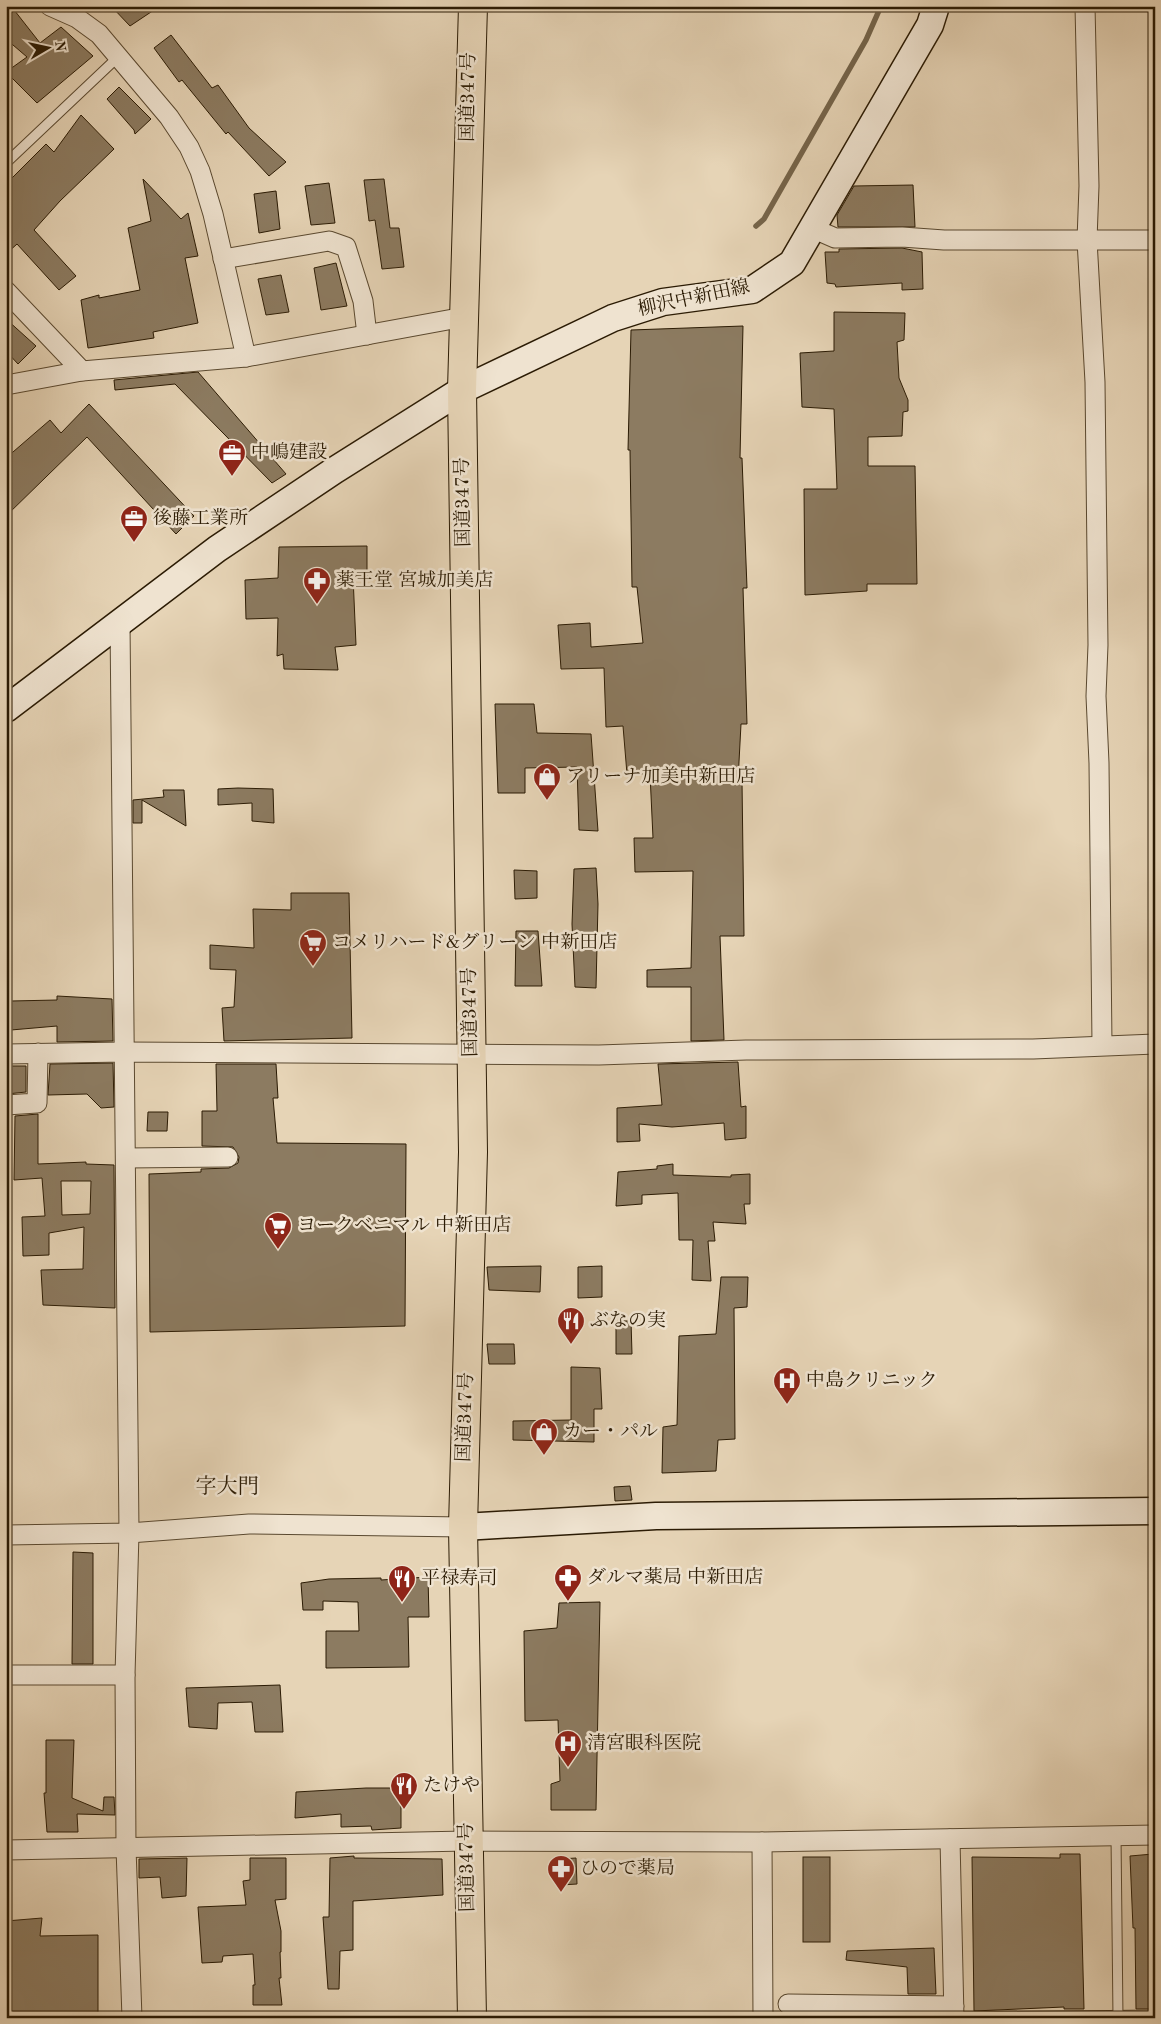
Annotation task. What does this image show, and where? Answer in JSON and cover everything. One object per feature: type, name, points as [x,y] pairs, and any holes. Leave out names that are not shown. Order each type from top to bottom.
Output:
[{"type":"highway","name":"国道347号","points":[[472,2018],[463,1527],[473,1152],[462,390],[473,6]]},
{"type":"street","points":[[50,6],[78,18],[99,34],[169,117],[188,147],[200,170],[246,357]]},
{"type":"street","name":"柳沢中新田線","points":[[6,709],[217,549],[335,470],[462,390],[613,318],[662,302],[752,290],[792,263],[930,25],[936,6]]},
{"type":"street","points":[[1085,6],[1089,186],[1088,240],[1095,382],[1098,644],[1096,696],[1099,763],[1102,1045]]},
{"type":"street","points":[[812,228],[835,238],[1155,240]]},
{"type":"street","points":[[223,259],[329,241],[346,247],[363,301],[367,335]]},
{"type":"street","points":[[6,291],[82,371]]},
{"type":"street","points":[[6,385],[82,371],[246,357],[464,318]]},
{"type":"street","points":[[120,623],[129,1533],[125,1675],[126,1848],[132,2018]]},
{"type":"street","points":[[6,1054],[124,1052],[599,1055],[746,1050],[1024,1049],[1155,1044]]},
{"type":"street","points":[[6,1105],[37,1103],[38,1053]]},
{"type":"street","points":[[126,1158],[228,1157]]},
{"type":"street","points":[[6,1535],[129,1533],[249,1524],[463,1527],[656,1516],[1155,1511]]},
{"type":"street","points":[[6,1676],[125,1675]]},
{"type":"street","points":[[6,1850],[468,1841],[762,1842],[1155,1835]]},
{"type":"street","points":[[788,2004],[954,2014],[950,1839]]},
{"type":"street","points":[[762,1842],[763,2018]]},
{"type":"lane","points":[[6,163],[118,57]]},
{"type":"lane","points":[[1116,1836],[1118,2016]]},
{"type":"lane","points":[[954,2014],[1155,2015]]},
{"type":"building","points":[[6,6],[11,6],[40,43],[61,27],[93,56],[37,103],[6,72],[27,57],[6,39]]},
{"type":"building","points":[[111,6],[160,6],[130,26]]},
{"type":"building","points":[[171,35],[212,88],[218,85],[249,128],[286,162],[269,176],[228,132],[226,134],[182,80],[179,82],[154,48]]},
{"type":"building","points":[[119,87],[151,119],[135,134],[134,130],[107,99]]},
{"type":"building","points":[[81,115],[114,149],[60,201],[34,230],[76,276],[59,290],[17,244],[6,254],[6,184],[46,144],[54,152]]},
{"type":"building","points":[[143,179],[181,219],[188,213],[198,256],[185,258],[198,323],[153,332],[154,338],[88,348],[81,300],[99,295],[99,298],[140,290],[128,228],[151,221]]},
{"type":"building","points":[[384,179],[390,228],[399,228],[404,267],[382,269],[375,220],[369,221],[364,180]]},
{"type":"building","points":[[329,183],[335,223],[311,225],[305,186]]},
{"type":"building","points":[[913,185],[915,227],[838,227],[837,215],[854,186]]},
{"type":"building","points":[[276,191],[280,229],[259,233],[254,194]]},
{"type":"building","points":[[902,248],[922,252],[923,289],[902,290],[902,283],[836,287],[835,284],[827,283],[825,252],[839,252],[839,249]]},
{"type":"building","points":[[336,263],[347,306],[321,310],[314,268]]},
{"type":"building","points":[[281,275],[289,312],[266,315],[258,279]]},
{"type":"building","points":[[834,312],[905,313],[904,340],[897,342],[899,378],[908,400],[908,411],[903,412],[902,436],[868,437],[868,466],[915,466],[917,584],[867,584],[867,591],[805,595],[804,489],[837,489],[834,409],[802,407],[800,353],[834,351]]},
{"type":"building","points":[[6,319],[36,346],[18,364],[6,351]]},
{"type":"building","points":[[743,326],[740,458],[742,458],[747,588],[743,588],[747,724],[741,724],[738,781],[742,781],[744,936],[720,936],[724,1040],[691,1041],[691,987],[647,987],[647,970],[691,968],[693,871],[635,872],[634,838],[653,838],[650,774],[627,774],[623,726],[606,727],[604,668],[561,669],[558,625],[590,623],[591,647],[643,643],[637,587],[632,587],[630,450],[628,450],[631,330]]},
{"type":"building","points":[[198,372],[286,474],[272,483],[175,384],[115,390],[114,380]]},
{"type":"building","points":[[89,404],[194,516],[176,534],[87,437],[6,516],[6,458],[50,420],[61,433]]},
{"type":"building","points":[[367,546],[367,577],[353,576],[356,645],[335,647],[338,670],[284,669],[283,654],[277,656],[278,618],[246,619],[245,580],[278,578],[279,547]]},
{"type":"building","points":[[495,704],[534,704],[537,733],[591,734],[598,831],[579,830],[577,767],[525,768],[525,793],[498,793]]},
{"type":"building","points":[[218,789],[273,789],[274,823],[252,821],[252,803],[218,805]]},
{"type":"building","points":[[163,790],[184,790],[186,826],[142,800],[142,823],[133,823],[133,800],[164,797]]},
{"type":"building","points":[[596,868],[598,904],[596,988],[575,987],[572,924],[574,869]]},
{"type":"building","points":[[514,870],[537,871],[537,898],[515,899]]},
{"type":"building","points":[[291,893],[349,893],[352,1038],[224,1041],[222,1008],[234,1007],[236,970],[210,969],[210,945],[254,948],[253,909],[291,910]]},
{"type":"building","points":[[516,931],[538,931],[542,986],[515,986]]},
{"type":"building","points":[[57,996],[112,999],[113,1041],[57,1042],[57,1026],[11,1030],[11,1001],[57,1000]]},
{"type":"building","points":[[738,1062],[741,1107],[746,1106],[746,1138],[725,1140],[724,1123],[672,1127],[639,1124],[640,1141],[617,1142],[617,1108],[662,1105],[658,1064]]},
{"type":"building","points":[[113,1063],[114,1107],[101,1108],[87,1094],[48,1095],[50,1064]]},
{"type":"building","name":"ヨークベニマル 中新田店","points":[[216,1064],[276,1064],[278,1098],[273,1098],[277,1143],[406,1144],[405,1326],[150,1332],[149,1174],[201,1172],[201,1169],[229,1168],[238,1163],[239,1157],[233,1147],[202,1146],[202,1111],[217,1111]]},
{"type":"building","points":[[6,1066],[26,1066],[26,1092],[7,1094]]},
{"type":"building","points":[[148,1112],[168,1112],[167,1131],[147,1131]]},
{"type":"building","points":[[38,1114],[38,1164],[86,1162],[86,1164],[114,1165],[115,1308],[43,1305],[41,1270],[83,1269],[84,1227],[49,1233],[49,1255],[23,1256],[22,1217],[45,1216],[42,1178],[14,1180],[15,1116]],"holes":[[[61,1181],[91,1181],[90,1214],[62,1215]]]},
{"type":"building","points":[[673,1164],[673,1175],[731,1177],[731,1175],[750,1174],[750,1204],[744,1204],[746,1224],[713,1222],[715,1241],[708,1241],[711,1281],[692,1280],[693,1240],[679,1240],[678,1193],[642,1195],[642,1204],[616,1206],[618,1172],[657,1169],[657,1166]]},
{"type":"building","points":[[541,1266],[540,1292],[489,1290],[487,1267]]},
{"type":"building","points":[[602,1266],[602,1297],[578,1298],[578,1267]]},
{"type":"building","points":[[721,1277],[748,1277],[747,1307],[734,1308],[735,1439],[718,1440],[716,1471],[662,1473],[663,1427],[677,1425],[679,1336],[716,1334]]},
{"type":"building","points":[[616,1321],[631,1321],[632,1354],[616,1354]]},
{"type":"building","points":[[487,1344],[514,1344],[515,1364],[489,1364]]},
{"type":"building","points":[[571,1367],[600,1368],[602,1409],[594,1409],[594,1442],[513,1440],[513,1421],[571,1420]]},
{"type":"building","points":[[630,1486],[632,1500],[615,1501],[614,1487]]},
{"type":"building","points":[[73,1552],[93,1553],[93,1664],[72,1664]]},
{"type":"building","points":[[428,1577],[429,1617],[408,1617],[409,1667],[326,1668],[326,1631],[359,1631],[358,1602],[323,1601],[323,1610],[303,1610],[301,1583],[329,1579],[381,1578],[381,1580]]},
{"type":"building","points":[[600,1602],[596,1810],[551,1810],[551,1784],[560,1781],[558,1720],[525,1721],[524,1631],[557,1628],[559,1603]]},
{"type":"building","points":[[280,1685],[283,1732],[255,1732],[252,1702],[218,1703],[217,1729],[189,1727],[186,1688]]},
{"type":"building","points":[[46,1740],[74,1740],[72,1798],[103,1811],[104,1797],[114,1797],[115,1815],[77,1814],[78,1832],[47,1832],[44,1793],[46,1793]]},
{"type":"building","points":[[401,1788],[401,1828],[372,1830],[371,1826],[341,1827],[341,1814],[295,1818],[296,1792]]},
{"type":"building","points":[[1060,1854],[1080,1854],[1084,2009],[1064,2009],[1064,2007],[974,2011],[972,1857],[1060,1858]]},
{"type":"building","points":[[1153,1854],[1155,2009],[1136,2009],[1135,1928],[1133,1928],[1130,1856]]},
{"type":"building","points":[[354,1856],[354,1858],[442,1859],[443,1895],[353,1901],[353,1950],[340,1951],[339,1989],[328,1989],[323,1917],[329,1917],[330,1858]]},
{"type":"building","points":[[803,1857],[830,1857],[830,1942],[803,1942]]},
{"type":"building","points":[[187,1858],[186,1896],[162,1898],[160,1877],[139,1878],[139,1859]]},
{"type":"building","points":[[250,1858],[286,1858],[286,1899],[275,1900],[281,1931],[281,1978],[279,1978],[282,2005],[253,2005],[253,1985],[255,1985],[253,1954],[223,1956],[222,1962],[202,1963],[198,1907],[246,1905],[243,1881],[250,1880]]},
{"type":"building","points":[[576,1858],[577,1884],[561,1885],[560,1859]]},
{"type":"building","points":[[42,1918],[40,1936],[98,1935],[98,2018],[6,2018],[6,1921]]},
{"type":"building","points":[[934,1948],[936,1994],[908,1994],[907,1967],[846,1960],[847,1951]]},
{"type":"waterway","points":[[756,226],[764,219],[866,40],[881,6]]},
{"type":"place","name":"中嶋建設","points":[[232,477]]},
{"type":"place","name":"後藤工業所","points":[[134,543]]},
{"type":"place","name":"薬王堂 宮城加美店","points":[[317,605]]},
{"type":"place","name":"アリーナ加美中新田店","points":[[547,801]]},
{"type":"place","name":"コメリハード&グリーン 中新田店","points":[[313,967]]},
{"type":"place","name":"ヨークベニマル 中新田店","points":[[278,1250]]},
{"type":"place","name":"ぶなの実","points":[[571,1345]]},
{"type":"place","name":"中島クリニック","points":[[787,1405]]},
{"type":"place","name":"カー・パル","points":[[544,1456]]},
{"type":"place","name":"ダルマ薬局 中新田店","points":[[568,1602]]},
{"type":"place","name":"平禄寿司","points":[[402,1603]]},
{"type":"place","name":"清宮眼科医院","points":[[568,1768]]},
{"type":"place","name":"たけや","points":[[404,1810]]},
{"type":"place","name":"ひので薬局","points":[[561,1893]]},
{"type":"district","name":"字大門","points":[[227,1487]]}]
